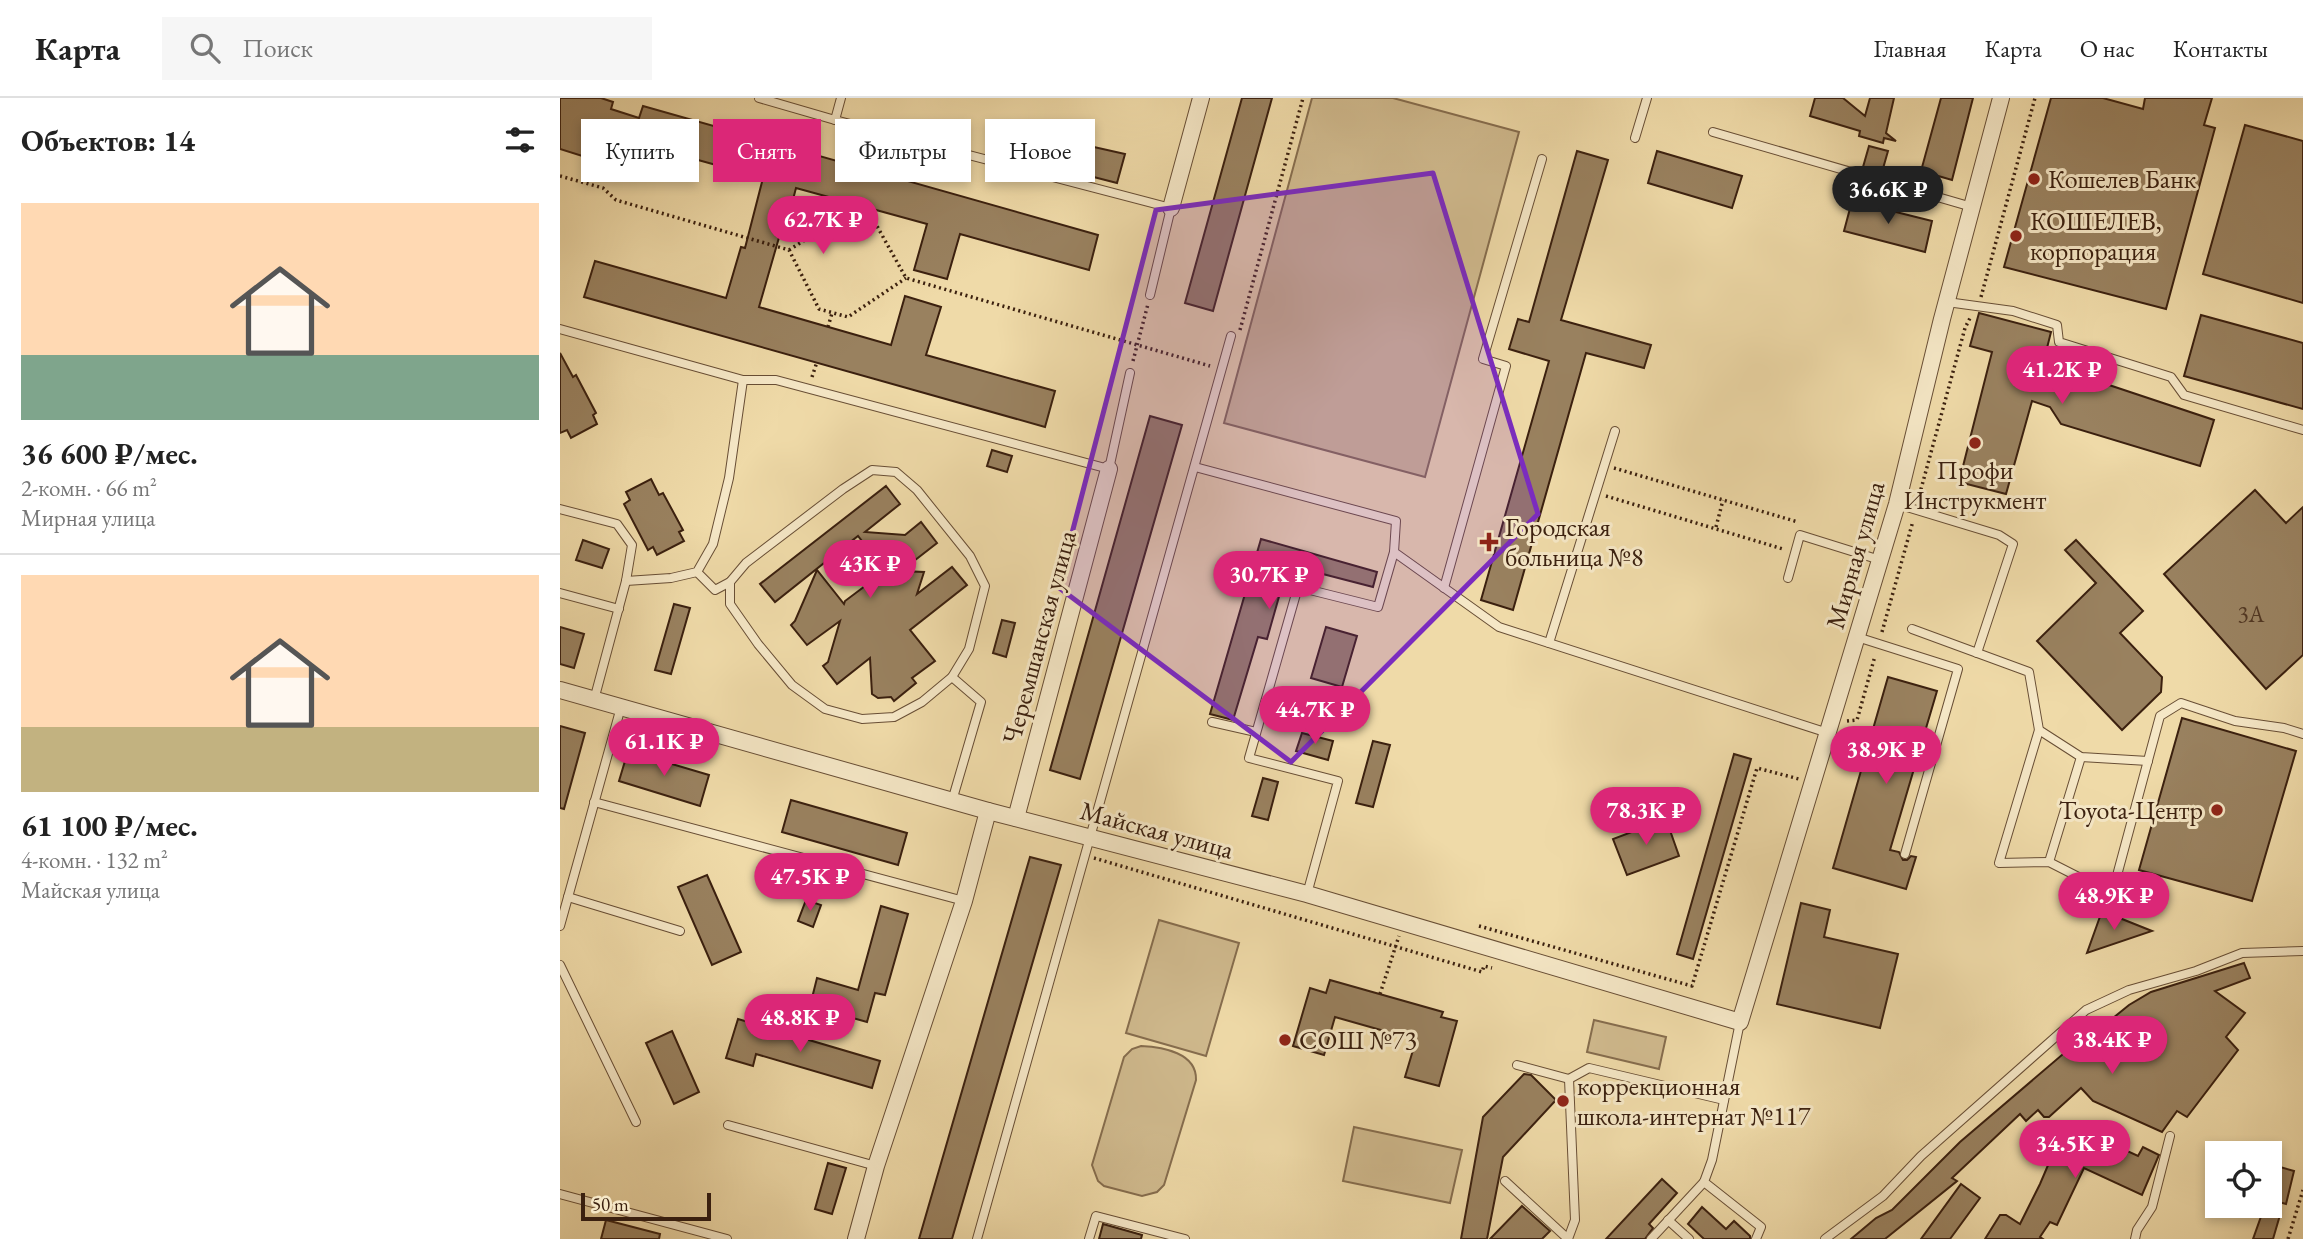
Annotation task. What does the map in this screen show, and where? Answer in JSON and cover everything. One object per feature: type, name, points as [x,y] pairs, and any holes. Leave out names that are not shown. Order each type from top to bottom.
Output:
[{"type":"street","points":[[1171,208],[1201,98]]},
{"type":"street","name":"Мирная улица","points":[[1741,1022],[1897,504],[2001,98]]},
{"type":"street","name":"Черемшанская улица","points":[[1016,818],[1110,469]]},
{"type":"street","name":"Майская улица","points":[[560,690],[1016,818],[1089,846],[1307,894],[1741,1022]]},
{"type":"street","points":[[856,1239],[876,1166],[964,901],[988,811]]},
{"type":"lane","points":[[759,98],[835,121]]},
{"type":"lane","points":[[836,119],[841,98]]},
{"type":"lane","points":[[1635,138],[1647,98]]},
{"type":"lane","points":[[1713,132],[1972,207]]},
{"type":"lane","points":[[971,156],[1171,208],[1150,295]]},
{"type":"lane","points":[[1444,588],[1506,366],[1483,359],[1542,159]]},
{"type":"lane","points":[[1947,302],[2013,312],[2057,325],[2059,342],[2171,377],[2185,395],[2303,429]]},
{"type":"lane","points":[[560,329],[743,380],[776,380],[1110,469],[1130,373]]},
{"type":"lane","points":[[977,1239],[1222,369],[1235,335]]},
{"type":"lane","points":[[626,581],[671,578],[697,572],[713,544],[729,478],[743,380]]},
{"type":"lane","points":[[1549,643],[1615,431]]},
{"type":"lane","points":[[1195,467],[1396,521],[1394,552],[1378,607],[1298,587],[1249,758],[1338,781],[1307,894]]},
{"type":"lane","points":[[697,572],[715,590],[730,582],[746,563],[872,470],[896,472],[917,490],[970,556],[985,586],[969,649],[952,677],[922,702],[894,717],[862,719],[825,709],[792,685],[730,604],[730,582]]},
{"type":"lane","points":[[1897,504],[1999,535],[2013,544],[1977,653]]},
{"type":"lane","points":[[560,509],[617,524],[632,545],[626,581],[594,700]]},
{"type":"lane","points":[[1788,578],[1800,535],[1880,560]]},
{"type":"lane","points":[[1394,552],[1499,627],[1828,733]]},
{"type":"lane","points":[[560,593],[619,609]]},
{"type":"lane","points":[[1912,629],[2029,672],[2039,730],[1999,863],[2049,862],[2112,894],[2160,716],[2181,704],[2235,721],[2284,728],[2303,734]]},
{"type":"lane","points":[[1857,637],[1958,669],[1905,854]]},
{"type":"lane","points":[[952,677],[981,702],[952,801]]},
{"type":"lane","points":[[560,926],[621,707]]},
{"type":"lane","points":[[1212,722],[1256,732]]},
{"type":"lane","points":[[2039,730],[2081,757],[2148,761]]},
{"type":"lane","points":[[2049,862],[2081,757]]},
{"type":"lane","points":[[594,802],[964,901]]},
{"type":"lane","points":[[568,897],[680,931]]},
{"type":"lane","points":[[1825,1239],[1883,1196],[1922,1156],[2086,1010],[2129,990],[2196,971],[2242,953],[2303,951]]},
{"type":"lane","points":[[560,965],[636,1122]]},
{"type":"lane","points":[[1651,1239],[1704,1182],[1712,1160],[1741,1022]]},
{"type":"lane","points":[[1517,1065],[1569,1079],[1589,1068],[1724,1100]]},
{"type":"lane","points":[[1505,1181],[1568,1239],[1575,1220],[1569,1079]]},
{"type":"lane","points":[[728,1125],[876,1166]]},
{"type":"lane","points":[[2135,1239],[2137,1230],[2152,1207],[2170,1136]]},
{"type":"lane","points":[[1704,1182],[1761,1227],[1756,1239]]},
{"type":"lane","points":[[560,1194],[727,1239]]},
{"type":"lane","points":[[1089,1239],[1096,1216],[1185,1239]]},
{"type":"lane","points":[[1668,1220],[1689,1239]]},
{"type":"path","points":[[1235,335],[1303,98]]},
{"type":"path","points":[[560,176],[603,188],[616,200],[789,250],[818,309],[848,317],[906,278]]},
{"type":"path","points":[[862,215],[864,207]]},
{"type":"path","points":[[789,250],[849,212],[862,215],[873,219],[906,278],[1222,369]]},
{"type":"path","points":[[1130,373],[1150,295]]},
{"type":"path","points":[[828,327],[832,313]]},
{"type":"path","points":[[1605,465],[1802,523],[1800,535]]},
{"type":"path","points":[[1597,493],[1795,552]]},
{"type":"path","points":[[1716,527],[1723,500]]},
{"type":"path","points":[[1473,924],[1692,986],[1757,768],[1813,783]]},
{"type":"path","points":[[1089,846],[1095,858],[1482,972],[1484,966],[1497,969]]},
{"type":"path","points":[[1380,994],[1403,923]]},
{"type":"path","points":[[2288,1239],[2303,1190]]},
{"type":"highlighted area","points":[[1433,173],[1538,514],[1291,762],[1058,587],[1156,210]]},
{"type":"shaded area","points":[[1312,98],[1393,98],[1519,132],[1425,477],[1224,423]]},
{"type":"shaded area","points":[[1159,920],[1239,943],[1206,1056],[1126,1033]]},
{"type":"shaded area","points":[[1594,1020],[1666,1037],[1659,1069],[1587,1052]]},
{"type":"shaded area","points":[[1141,1046],[1177,1053],[1191,1063],[1196,1080],[1164,1185],[1157,1192],[1142,1196],[1104,1186],[1098,1181],[1092,1165],[1124,1057],[1132,1049]]},
{"type":"shaded area","points":[[1354,1127],[1462,1150],[1450,1203],[1343,1181]]},
{"type":"building","points":[[560,98],[601,98],[613,102],[611,109],[639,118],[643,106],[689,119],[581,119],[581,156],[560,149]]},
{"type":"building","points":[[1242,98],[1272,98],[1213,311],[1185,303]]},
{"type":"building","points":[[1815,98],[1843,98],[1865,116],[1870,98],[1894,98],[1886,133],[1896,141],[1884,138],[1883,143],[1859,136],[1860,131],[1810,116]]},
{"type":"building","points":[[1941,98],[1973,98],[1952,180],[1921,171]]},
{"type":"building","points":[[2051,98],[2103,98],[2143,109],[2145,98],[2212,98],[2204,125],[2215,128],[2166,309],[2004,267]]},
{"type":"building","points":[[699,122],[713,126],[713,164],[699,160]]},
{"type":"building","points":[[2245,125],[2303,141],[2303,303],[2203,274]]},
{"type":"building","points":[[1869,146],[1888,151],[1882,172],[1863,167]]},
{"type":"building","points":[[1095,147],[1125,154],[1117,183],[1095,177]]},
{"type":"building","points":[[1577,151],[1608,160],[1561,320],[1651,345],[1644,368],[1586,353],[1513,610],[1481,600],[1549,361],[1509,349],[1518,319],[1529,322]]},
{"type":"building","points":[[1657,151],[1742,176],[1732,208],[1648,183]]},
{"type":"building","points":[[821,156],[835,160],[835,182],[911,182],[1098,235],[1089,270],[960,234],[947,279],[914,270],[927,224],[796,188],[784,234],[780,234],[759,307],[891,345],[905,296],[941,307],[926,355],[1055,391],[1045,427],[584,297],[595,261],[726,298],[741,247],[745,248],[762,182],[821,182]]},
{"type":"building","points":[[1852,201],[1932,221],[1925,252],[1844,231]]},
{"type":"building","points":[[1979,313],[2051,332],[2046,352],[2102,368],[2100,382],[2214,420],[2200,466],[2061,424],[2050,407],[2032,401],[2006,494],[1959,482],[1992,352],[1970,346]]},
{"type":"building","points":[[2201,315],[2303,343],[2303,409],[2184,376]]},
{"type":"building","points":[[560,353],[573,377],[576,375],[596,413],[593,415],[597,424],[571,438],[567,430],[560,433]]},
{"type":"building","points":[[1150,416],[1182,425],[1080,779],[1050,770]]},
{"type":"building","points":[[992,450],[1012,456],[1007,472],[987,466]]},
{"type":"building","points":[[651,479],[659,495],[663,493],[683,530],[679,532],[684,541],[657,555],[653,547],[648,550],[624,504],[630,500],[626,492]]},
{"type":"building","points":[[886,486],[900,504],[865,532],[905,535],[921,522],[937,543],[901,571],[924,572],[917,594],[952,567],[967,585],[910,630],[935,661],[912,678],[916,683],[894,701],[891,697],[878,698],[872,694],[870,658],[837,684],[823,666],[828,662],[840,621],[807,645],[791,625],[817,570],[844,604],[885,571],[858,536],[775,602],[760,584]]},
{"type":"building","points":[[2255,490],[2286,523],[2303,507],[2303,655],[2266,689],[2164,574]]},
{"type":"building","points":[[1261,539],[1377,572],[1373,587],[1288,565],[1267,639],[1258,637],[1233,720],[1210,714]]},
{"type":"building","points":[[583,540],[609,549],[602,568],[576,560]]},
{"type":"building","points":[[2076,540],[2143,611],[2120,633],[2162,677],[2161,692],[2122,730],[2037,641],[2096,583],[2065,550]]},
{"type":"building","points":[[674,604],[690,608],[671,674],[655,670]]},
{"type":"building","points":[[1002,620],[1015,623],[1006,657],[993,653]]},
{"type":"building","points":[[560,627],[584,634],[574,668],[560,664]]},
{"type":"building","points":[[1326,627],[1357,636],[1342,687],[1311,678]]},
{"type":"building","points":[[1888,677],[1937,691],[1890,850],[1899,852],[1903,860],[1916,857],[1906,889],[1833,868]]},
{"type":"building","name":"Toyota-Центр","points":[[2182,718],[2296,751],[2252,901],[2139,870]]},
{"type":"building","points":[[560,726],[585,733],[564,809],[560,808]]},
{"type":"building","points":[[1302,733],[1333,741],[1328,760],[1296,751]]},
{"type":"building","points":[[1373,741],[1390,745],[1373,807],[1356,803]]},
{"type":"building","points":[[628,751],[709,775],[700,806],[619,781]]},
{"type":"building","points":[[1734,754],[1751,759],[1693,959],[1677,954]]},
{"type":"building","points":[[1263,778],[1278,782],[1268,820],[1252,816]]},
{"type":"building","points":[[791,800],[907,833],[898,865],[782,832]]},
{"type":"building","points":[[1666,819],[1679,856],[1627,875],[1613,839]]},
{"type":"building","points":[[1030,857],[1061,865],[952,1239],[919,1239]]},
{"type":"building","points":[[707,875],[741,952],[712,965],[678,887]]},
{"type":"building","points":[[806,900],[821,905],[813,927],[798,921]]},
{"type":"building","points":[[1801,903],[1830,910],[1824,937],[1898,954],[1880,1028],[1777,1004]]},
{"type":"building","points":[[881,906],[908,914],[885,995],[875,993],[867,1022],[810,1006],[817,978],[858,990]]},
{"type":"building","points":[[2102,911],[2152,931],[2087,953]]},
{"type":"building","points":[[2244,963],[2250,978],[2215,991],[2245,1013],[2226,1037],[2238,1050],[2187,1117],[2177,1111],[2162,1132],[2093,1101],[2081,1088],[2049,1117],[2044,1117],[2038,1110],[2026,1121],[2020,1114],[1952,1178],[1957,1181],[1885,1239],[1851,1239],[1876,1218],[1892,1210],[1960,1142],[2083,1037],[2086,1040],[2129,1005],[2151,992]]},
{"type":"building","points":[[1330,980],[1443,1012],[1441,1017],[1457,1021],[1439,1086],[1405,1077],[1416,1040],[1335,1017],[1324,1055],[1293,1046],[1310,988],[1326,993]]},
{"type":"building","points":[[738,1019],[880,1061],[872,1088],[756,1054],[753,1066],[726,1058]]},
{"type":"building","points":[[672,1031],[699,1092],[674,1104],[646,1043]]},
{"type":"building","points":[[1524,1074],[1531,1075],[1556,1100],[1503,1157],[1487,1239],[1461,1239],[1483,1117]]},
{"type":"building","points":[[2066,1123],[2138,1156],[2143,1147],[2159,1155],[2142,1195],[2084,1168],[2057,1225],[2050,1222],[2040,1237],[2043,1239],[1985,1239],[2000,1215],[2006,1215],[2020,1224]]},
{"type":"building","points":[[828,1163],[846,1168],[832,1214],[815,1209]]},
{"type":"building","points":[[2282,1168],[2294,1171],[2286,1204],[2282,1203]]},
{"type":"building","points":[[1662,1179],[1677,1193],[1649,1224],[1653,1228],[1645,1239],[1606,1239]]},
{"type":"building","points":[[1961,1184],[1980,1198],[1950,1239],[1921,1239]]},
{"type":"building","points":[[1522,1206],[1550,1231],[1542,1239],[1490,1239]]},
{"type":"building","points":[[1702,1207],[1726,1229],[1734,1221],[1750,1239],[1704,1239],[1688,1224]]},
{"type":"building","points":[[2260,1218],[2279,1218],[2273,1239],[2253,1239]]},
{"type":"building","points":[[606,1220],[660,1234],[659,1239],[601,1239]]},
{"type":"building","points":[[1103,1224],[1142,1235],[1141,1239],[1099,1239]]},
{"type":"place","name":"Кошелев Банк","points":[[2034,179]]},
{"type":"place","name":"КОШЕЛЕВ, корпорация","points":[[2016,236]]},
{"type":"place","name":"Профи Инструкмент","points":[[1975,443]]},
{"type":"place","name":"Городская больница №8","points":[[1489,542]]},
{"type":"place","name":"Toyota-Центр","points":[[2217,810]]},
{"type":"place","name":"СОШ №73","points":[[1285,1040]]},
{"type":"place","name":"коррекционная школа-интернат №117","points":[[1563,1101]]}]
